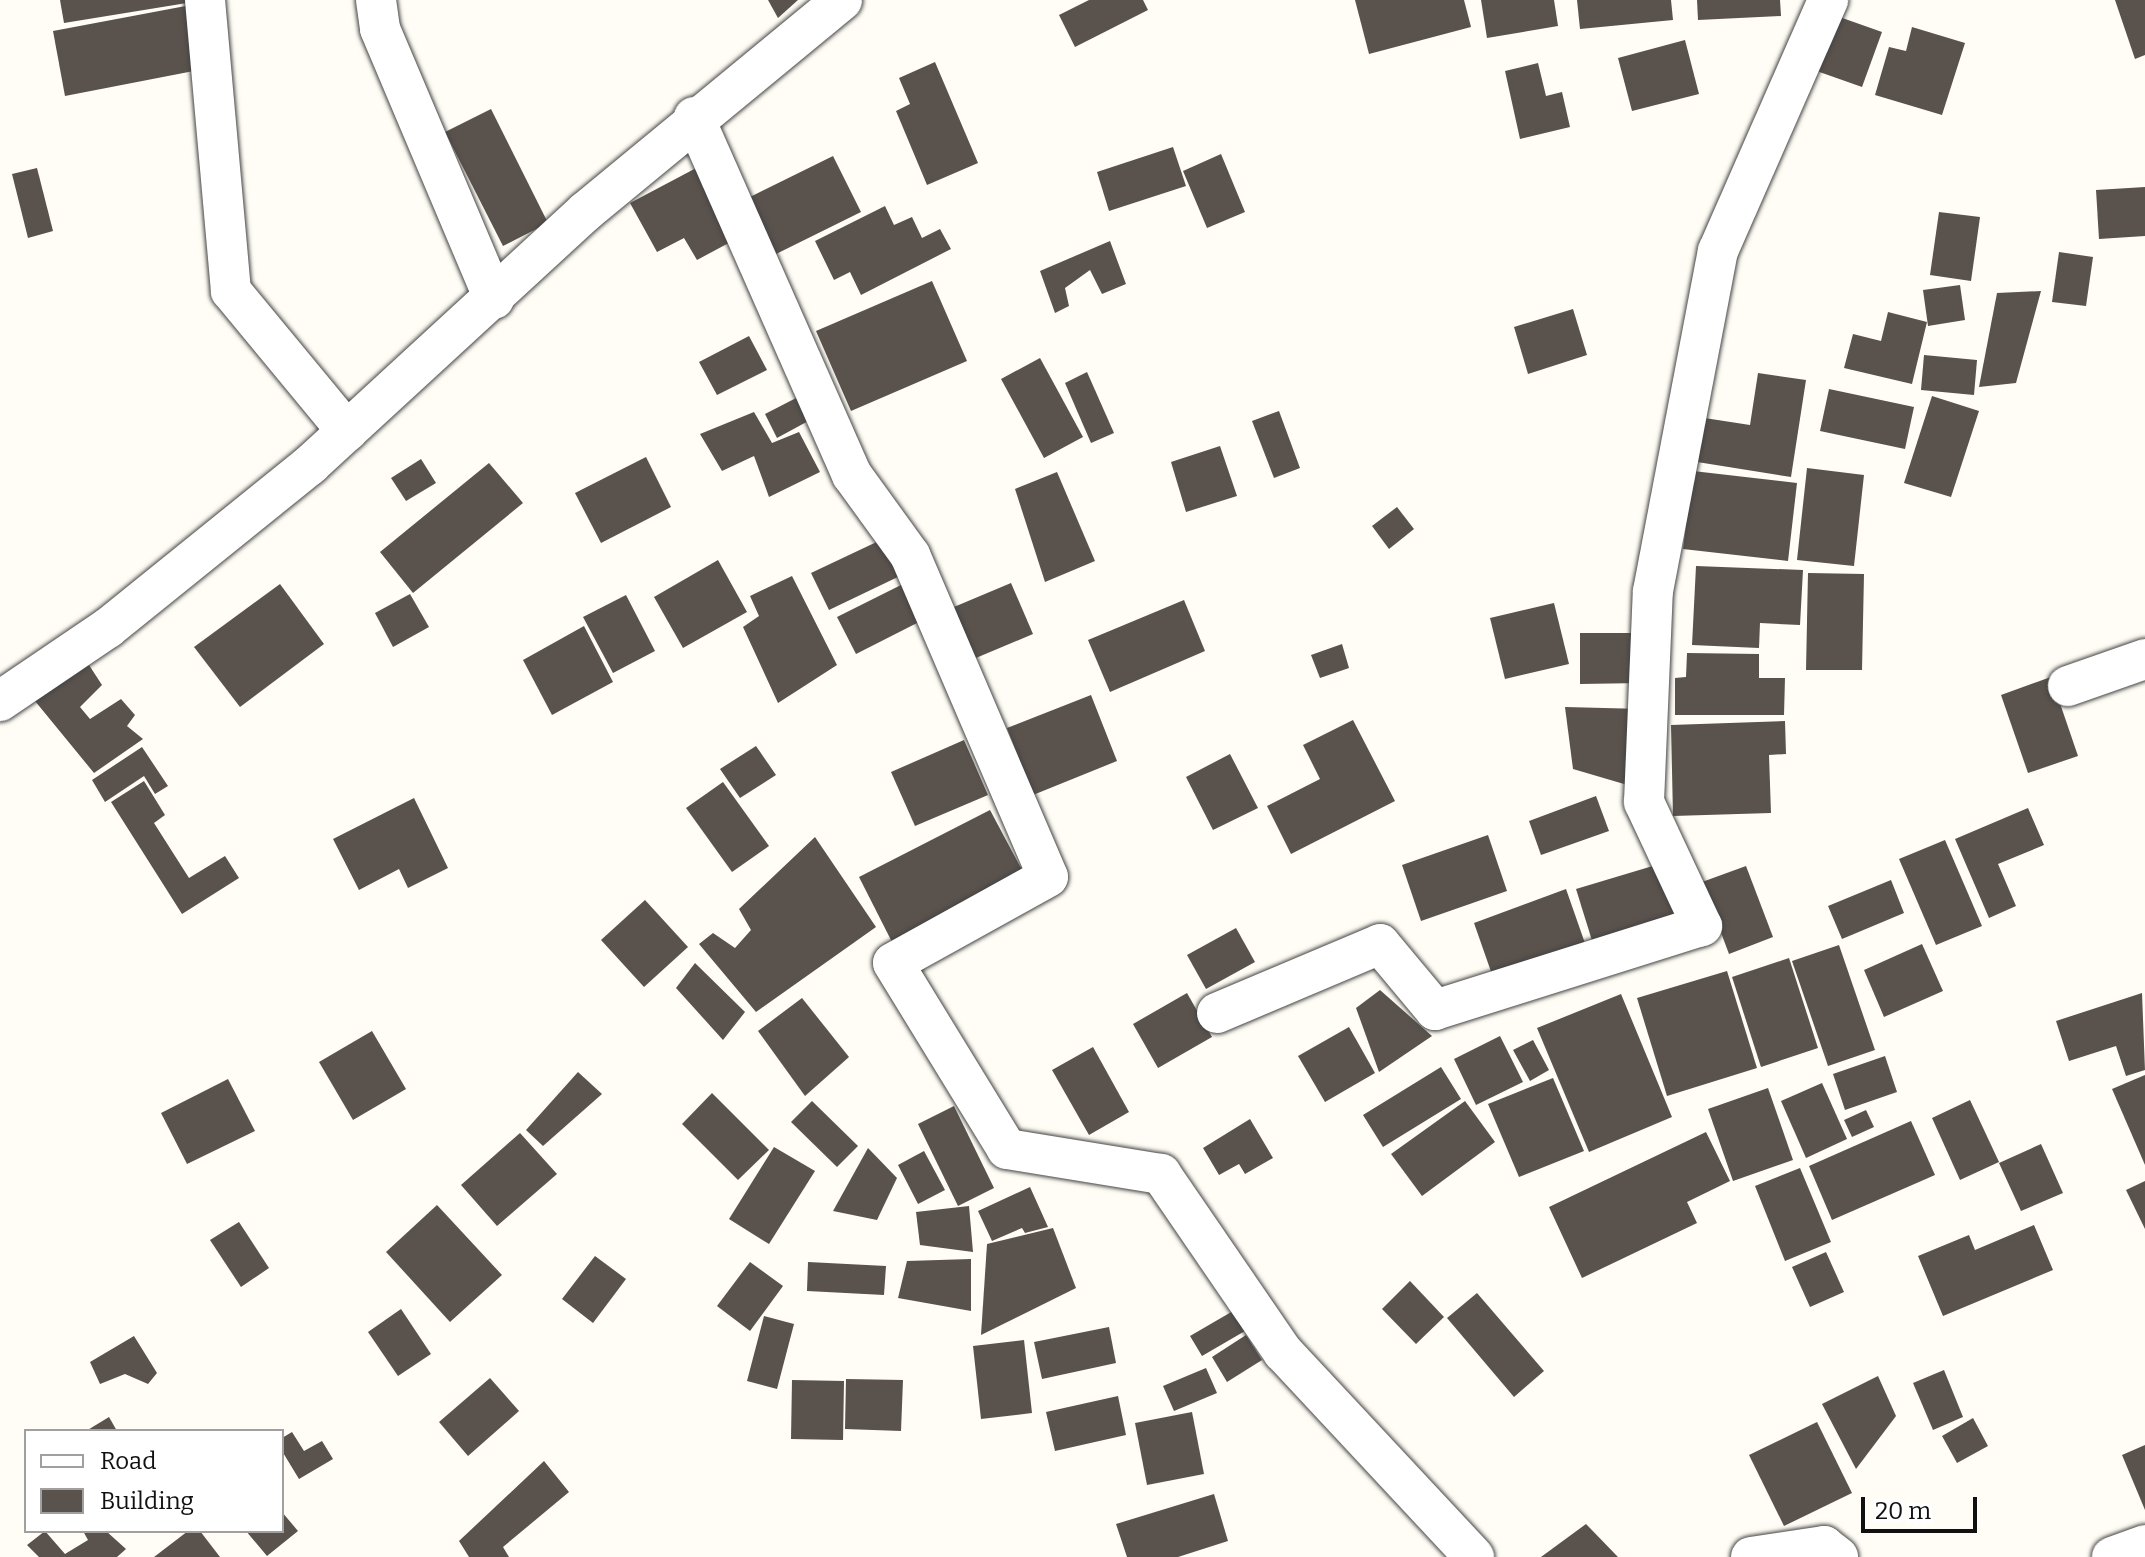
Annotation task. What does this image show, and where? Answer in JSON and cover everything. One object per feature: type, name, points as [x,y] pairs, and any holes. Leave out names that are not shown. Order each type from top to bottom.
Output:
[{"type":"street","points":[[205,0],[231,291],[347,431]]},
{"type":"street","points":[[376,0],[386,44],[494,299]]},
{"type":"street","points":[[0,701],[108,628],[347,431],[694,117],[842,0]]},
{"type":"street","points":[[1217,1013],[1380,944],[1435,1010],[1702,926],[1644,802],[1653,591],[1718,251],[1828,0]]},
{"type":"street","points":[[694,117],[852,475],[910,555],[1048,877],[893,963],[1007,1149],[1161,1174],[1283,1352],[1474,1557]]},
{"type":"street","points":[[2068,686],[2145,659]]},
{"type":"street","points":[[2112,1557],[2145,1545]]},
{"type":"street","points":[[1751,1557],[1824,1546],[1838,1557]]},
{"type":"building","points":[[60,0],[193,0],[193,2],[64,23]]},
{"type":"building","points":[[768,0],[798,0],[778,18]]},
{"type":"building","points":[[1089,0],[1143,0],[1148,10],[1075,47],[1059,15]]},
{"type":"building","points":[[1355,0],[1464,0],[1471,27],[1369,54]]},
{"type":"building","points":[[1481,0],[1554,0],[1558,26],[1487,38]]},
{"type":"building","points":[[1577,0],[1671,0],[1673,20],[1580,29]]},
{"type":"building","points":[[1697,0],[1780,0],[1781,16],[1698,20]]},
{"type":"building","points":[[2115,0],[2145,0],[2145,55],[2135,59]]},
{"type":"building","points":[[191,5],[204,69],[65,96],[53,31]]},
{"type":"building","points":[[1831,14],[1882,32],[1862,87],[1811,69]]},
{"type":"building","points":[[1912,27],[1965,43],[1942,115],[1875,95],[1889,47],[1906,51]]},
{"type":"building","points":[[1685,40],[1699,94],[1632,111],[1618,58]]},
{"type":"building","points":[[935,62],[978,163],[927,185],[896,111],[910,104],[899,78]]},
{"type":"building","points":[[1538,63],[1546,96],[1562,92],[1570,127],[1520,139],[1505,71]]},
{"type":"building","points":[[491,109],[548,223],[503,246],[445,132]]},
{"type":"building","points":[[1173,147],[1186,186],[1109,211],[1097,172]]},
{"type":"building","points":[[1221,154],[1245,212],[1207,228],[1183,171]]},
{"type":"building","points":[[833,156],[861,212],[772,256],[744,200]]},
{"type":"building","points":[[700,166],[738,238],[697,260],[684,238],[657,252],[630,203]]},
{"type":"building","points":[[37,168],[53,231],[28,238],[12,174]]},
{"type":"building","points":[[2145,187],[2145,236],[2099,239],[2096,190]]},
{"type":"building","points":[[885,206],[894,225],[912,217],[922,238],[940,229],[951,249],[861,295],[850,272],[834,280],[815,241]]},
{"type":"building","points":[[1939,212],[1980,217],[1971,281],[1930,275]]},
{"type":"building","points":[[1110,241],[1126,284],[1102,294],[1090,270],[1065,288],[1069,306],[1055,313],[1040,271]]},
{"type":"building","points":[[2059,252],[2093,257],[2086,306],[2052,302]]},
{"type":"building","points":[[932,281],[967,361],[851,411],[816,331]]},
{"type":"building","points":[[1960,285],[1965,320],[1928,326],[1923,290]]},
{"type":"building","points":[[2041,291],[2016,383],[1979,387],[1997,293]]},
{"type":"building","points":[[1573,309],[1587,355],[1528,374],[1514,327]]},
{"type":"building","points":[[1888,312],[1927,322],[1912,384],[1844,368],[1853,334],[1881,341]]},
{"type":"building","points":[[749,336],[767,370],[717,395],[699,362]]},
{"type":"building","points":[[1924,355],[1977,360],[1974,395],[1921,390]]},
{"type":"building","points":[[1040,358],[1083,437],[1044,458],[1001,379]]},
{"type":"building","points":[[1087,372],[1114,433],[1091,443],[1065,383]]},
{"type":"building","points":[[1758,373],[1806,380],[1791,477],[1691,461],[1698,417],[1750,425]]},
{"type":"building","points":[[1829,389],[1914,407],[1905,449],[1820,431]]},
{"type":"building","points":[[800,396],[812,419],[777,438],[765,414]]},
{"type":"building","points":[[1932,396],[1979,411],[1951,497],[1904,483]]},
{"type":"building","points":[[1279,411],[1300,468],[1274,478],[1252,421]]},
{"type":"building","points":[[754,412],[772,443],[799,432],[820,472],[769,497],[754,456],[722,471],[700,434]]},
{"type":"building","points":[[1220,446],[1237,496],[1186,512],[1171,462]]},
{"type":"building","points":[[646,457],[671,507],[601,543],[575,493]]},
{"type":"building","points":[[421,459],[436,483],[406,501],[391,478]]},
{"type":"building","points":[[489,463],[523,503],[413,593],[380,552]]},
{"type":"building","points":[[1807,468],[1864,475],[1854,566],[1797,560]]},
{"type":"building","points":[[1693,471],[1797,483],[1788,561],[1683,549]]},
{"type":"building","points":[[1057,472],[1095,561],[1045,582],[1015,489]]},
{"type":"building","points":[[1397,507],[1414,529],[1389,549],[1372,526]]},
{"type":"building","points":[[885,538],[902,575],[829,610],[811,573]]},
{"type":"building","points":[[718,560],[747,612],[683,648],[654,597]]},
{"type":"building","points":[[1696,566],[1803,570],[1800,625],[1760,623],[1759,648],[1692,645]]},
{"type":"building","points":[[1808,573],[1864,574],[1862,670],[1806,670]]},
{"type":"building","points":[[792,576],[837,665],[778,703],[743,627],[759,616],[750,596]]},
{"type":"building","points":[[1011,583],[1033,634],[964,663],[942,612]]},
{"type":"building","points":[[280,584],[324,644],[240,707],[194,647]]},
{"type":"building","points":[[903,584],[921,621],[856,654],[837,617]]},
{"type":"building","points":[[410,594],[429,627],[393,647],[375,613]]},
{"type":"building","points":[[626,595],[655,651],[613,673],[583,617]]},
{"type":"building","points":[[1184,600],[1205,651],[1110,692],[1088,640]]},
{"type":"building","points":[[1554,603],[1569,664],[1505,679],[1490,618]]},
{"type":"building","points":[[584,626],[613,682],[552,715],[523,660]]},
{"type":"building","points":[[1580,633],[1641,633],[1642,683],[1580,684]]},
{"type":"building","points":[[1342,644],[1349,668],[1320,678],[1311,655]]},
{"type":"building","points":[[1687,653],[1759,654],[1759,678],[1785,678],[1784,715],[1675,715],[1675,678],[1686,677]]},
{"type":"building","points":[[89,665],[102,685],[80,707],[90,719],[121,699],[135,715],[127,726],[143,739],[94,773],[35,701]]},
{"type":"building","points":[[2051,677],[2078,756],[2028,773],[2001,695]]},
{"type":"building","points":[[1091,695],[1117,761],[1033,795],[1007,728]]},
{"type":"building","points":[[1565,707],[1643,709],[1641,789],[1573,769]]},
{"type":"building","points":[[1353,720],[1395,801],[1291,854],[1267,806],[1320,779],[1303,745]]},
{"type":"building","points":[[1785,721],[1786,754],[1769,755],[1771,813],[1673,816],[1671,725]]},
{"type":"building","points":[[964,740],[988,795],[915,826],[891,772]]},
{"type":"building","points":[[756,746],[776,775],[740,798],[720,769]]},
{"type":"building","points":[[142,747],[168,786],[155,794],[144,776],[105,802],[92,780]]},
{"type":"building","points":[[1230,754],[1258,808],[1213,830],[1186,777]]},
{"type":"building","points":[[144,781],[165,815],[154,823],[189,878],[225,856],[239,878],[182,914],[111,802]]},
{"type":"building","points":[[723,782],[769,846],[732,872],[686,808]]},
{"type":"building","points":[[1596,796],[1609,831],[1541,855],[1529,821]]},
{"type":"building","points":[[414,798],[448,868],[408,888],[399,869],[359,890],[333,839]]},
{"type":"building","points":[[2028,808],[2044,845],[1998,864],[2016,906],[1989,918],[1955,839]]},
{"type":"building","points":[[990,810],[1023,872],[893,944],[859,877]]},
{"type":"building","points":[[1488,835],[1507,891],[1421,921],[1402,865]]},
{"type":"building","points":[[815,837],[876,927],[756,1012],[699,944],[713,933],[735,948],[751,930],[739,909]]},
{"type":"building","points":[[1945,840],[1982,926],[1936,945],[1899,859]]},
{"type":"building","points":[[1666,862],[1684,919],[1594,947],[1576,889]]},
{"type":"building","points":[[1746,866],[1773,937],[1729,954],[1702,882]]},
{"type":"building","points":[[1891,880],[1904,913],[1842,939],[1828,906]]},
{"type":"building","points":[[1566,889],[1587,949],[1495,983],[1474,923]]},
{"type":"building","points":[[645,900],[688,947],[644,987],[601,940]]},
{"type":"building","points":[[1236,928],[1255,962],[1206,989],[1187,955]]},
{"type":"building","points":[[1922,944],[1943,991],[1884,1017],[1864,970]]},
{"type":"building","points":[[1839,945],[1875,1050],[1828,1066],[1792,961]]},
{"type":"building","points":[[1789,958],[1818,1048],[1761,1067],[1732,977]]},
{"type":"building","points":[[695,963],[745,1012],[723,1040],[676,988]]},
{"type":"building","points":[[1727,971],[1757,1068],[1667,1096],[1637,998]]},
{"type":"building","points":[[1380,990],[1432,1036],[1379,1072],[1356,1008]]},
{"type":"building","points":[[1187,993],[1212,1037],[1158,1068],[1133,1024]]},
{"type":"building","points":[[2142,993],[2145,1070],[2126,1076],[2116,1046],[2069,1061],[2056,1021]]},
{"type":"building","points":[[1621,994],[1672,1117],[1589,1152],[1537,1028]]},
{"type":"building","points":[[802,998],[849,1057],[805,1096],[758,1031]]},
{"type":"building","points":[[1349,1027],[1375,1073],[1325,1102],[1298,1056]]},
{"type":"building","points":[[372,1031],[406,1089],[353,1120],[319,1062]]},
{"type":"building","points":[[1500,1036],[1523,1082],[1476,1105],[1454,1059]]},
{"type":"building","points":[[1533,1040],[1549,1070],[1530,1081],[1513,1050]]},
{"type":"building","points":[[1093,1047],[1129,1112],[1089,1135],[1052,1070]]},
{"type":"building","points":[[1885,1056],[1897,1092],[1845,1110],[1833,1074]]},
{"type":"building","points":[[1441,1067],[1461,1099],[1383,1147],[1363,1115]]},
{"type":"building","points":[[578,1072],[602,1094],[543,1146],[526,1130]]},
{"type":"building","points":[[2145,1075],[2145,1165],[2112,1089]]},
{"type":"building","points":[[1553,1078],[1584,1151],[1519,1177],[1488,1104]]},
{"type":"building","points":[[228,1079],[255,1131],[187,1164],[161,1113]]},
{"type":"building","points":[[1822,1083],[1847,1139],[1806,1158],[1781,1101]]},
{"type":"building","points":[[1768,1088],[1793,1160],[1733,1181],[1708,1109]]},
{"type":"building","points":[[712,1093],[769,1150],[738,1180],[682,1124]]},
{"type":"building","points":[[1970,1100],[1999,1162],[1960,1180],[1932,1118]]},
{"type":"building","points":[[812,1101],[858,1146],[837,1167],[791,1122]]},
{"type":"building","points":[[1465,1101],[1495,1142],[1422,1196],[1391,1154]]},
{"type":"building","points":[[954,1106],[994,1188],[958,1206],[918,1124]]},
{"type":"building","points":[[1866,1110],[1874,1127],[1852,1137],[1844,1120]]},
{"type":"building","points":[[1250,1119],[1273,1158],[1245,1174],[1239,1164],[1219,1175],[1203,1148]]},
{"type":"building","points":[[1911,1121],[1935,1175],[1832,1220],[1809,1166]]},
{"type":"building","points":[[1706,1132],[1730,1181],[1687,1202],[1697,1223],[1582,1278],[1549,1207]]},
{"type":"building","points":[[520,1133],[557,1174],[497,1226],[461,1185]]},
{"type":"building","points":[[2041,1144],[2063,1193],[2021,1211],[1999,1163]]},
{"type":"building","points":[[774,1147],[815,1171],[769,1244],[729,1219]]},
{"type":"building","points":[[868,1148],[897,1178],[877,1220],[833,1211]]},
{"type":"building","points":[[924,1151],[945,1190],[918,1204],[898,1165]]},
{"type":"building","points":[[1800,1168],[1831,1242],[1785,1261],[1755,1186]]},
{"type":"building","points":[[2145,1181],[2145,1229],[2126,1190]]},
{"type":"building","points":[[1030,1187],[1048,1227],[1025,1233],[1022,1228],[992,1241],[978,1211]]},
{"type":"building","points":[[437,1205],[502,1275],[450,1322],[386,1252]]},
{"type":"building","points":[[969,1206],[973,1252],[920,1245],[916,1212]]},
{"type":"building","points":[[239,1222],[269,1268],[241,1287],[210,1240]]},
{"type":"building","points":[[2034,1225],[2053,1270],[1943,1316],[1918,1256],[1969,1235],[1975,1250]]},
{"type":"building","points":[[1053,1228],[1076,1288],[981,1335],[987,1244]]},
{"type":"building","points":[[1826,1252],[1844,1292],[1810,1307],[1792,1267]]},
{"type":"building","points":[[595,1256],[626,1279],[593,1323],[562,1299]]},
{"type":"building","points":[[971,1259],[971,1311],[898,1298],[907,1261]]},
{"type":"building","points":[[750,1262],[783,1286],[750,1331],[717,1306]]},
{"type":"building","points":[[808,1262],[886,1266],[884,1295],[807,1291]]},
{"type":"building","points":[[1410,1281],[1444,1317],[1416,1344],[1382,1309]]},
{"type":"building","points":[[1477,1293],[1544,1371],[1514,1397],[1447,1318]]},
{"type":"building","points":[[401,1309],[431,1354],[398,1376],[368,1332]]},
{"type":"building","points":[[1233,1311],[1245,1331],[1202,1356],[1190,1336]]},
{"type":"building","points":[[764,1316],[794,1324],[777,1389],[747,1381]]},
{"type":"building","points":[[1109,1327],[1116,1363],[1042,1379],[1034,1342]]},
{"type":"building","points":[[1246,1335],[1262,1360],[1227,1382],[1212,1357]]},
{"type":"building","points":[[134,1336],[157,1373],[148,1384],[125,1374],[100,1384],[90,1362]]},
{"type":"building","points":[[1024,1340],[1032,1413],[981,1419],[973,1346]]},
{"type":"building","points":[[1206,1368],[1217,1393],[1174,1411],[1163,1386]]},
{"type":"building","points":[[1944,1370],[1963,1417],[1933,1430],[1913,1383]]},
{"type":"building","points":[[1878,1376],[1896,1416],[1856,1469],[1822,1404]]},
{"type":"building","points":[[490,1378],[519,1411],[468,1456],[439,1422]]},
{"type":"building","points":[[846,1379],[903,1380],[901,1431],[845,1429]]},
{"type":"building","points":[[792,1380],[844,1381],[843,1440],[791,1439]]},
{"type":"building","points":[[1118,1396],[1126,1435],[1055,1451],[1046,1412]]},
{"type":"building","points":[[1192,1412],[1204,1474],[1147,1485],[1135,1423]]},
{"type":"building","points":[[109,1417],[116,1429],[89,1429]]},
{"type":"building","points":[[1973,1418],[1988,1446],[1957,1463],[1942,1436]]},
{"type":"building","points":[[1817,1422],[1852,1493],[1784,1526],[1749,1455]]},
{"type":"building","points":[[292,1432],[304,1451],[322,1441],[333,1459],[299,1479],[284,1454],[284,1437]]},
{"type":"building","points":[[2145,1445],[2145,1510],[2122,1455]]},
{"type":"building","points":[[544,1461],[569,1492],[503,1547],[509,1557],[469,1557],[459,1541]]},
{"type":"building","points":[[1214,1494],[1228,1541],[1178,1557],[1127,1557],[1116,1524]]},
{"type":"building","points":[[284,1514],[298,1531],[267,1556],[248,1533],[284,1533]]},
{"type":"building","points":[[1586,1524],[1618,1557],[1541,1557]]},
{"type":"building","points":[[47,1533],[65,1554],[88,1540],[84,1533],[108,1533],[126,1549],[117,1557],[39,1557],[27,1545]]},
{"type":"building","points":[[185,1533],[202,1533],[220,1557],[154,1557]]}]
